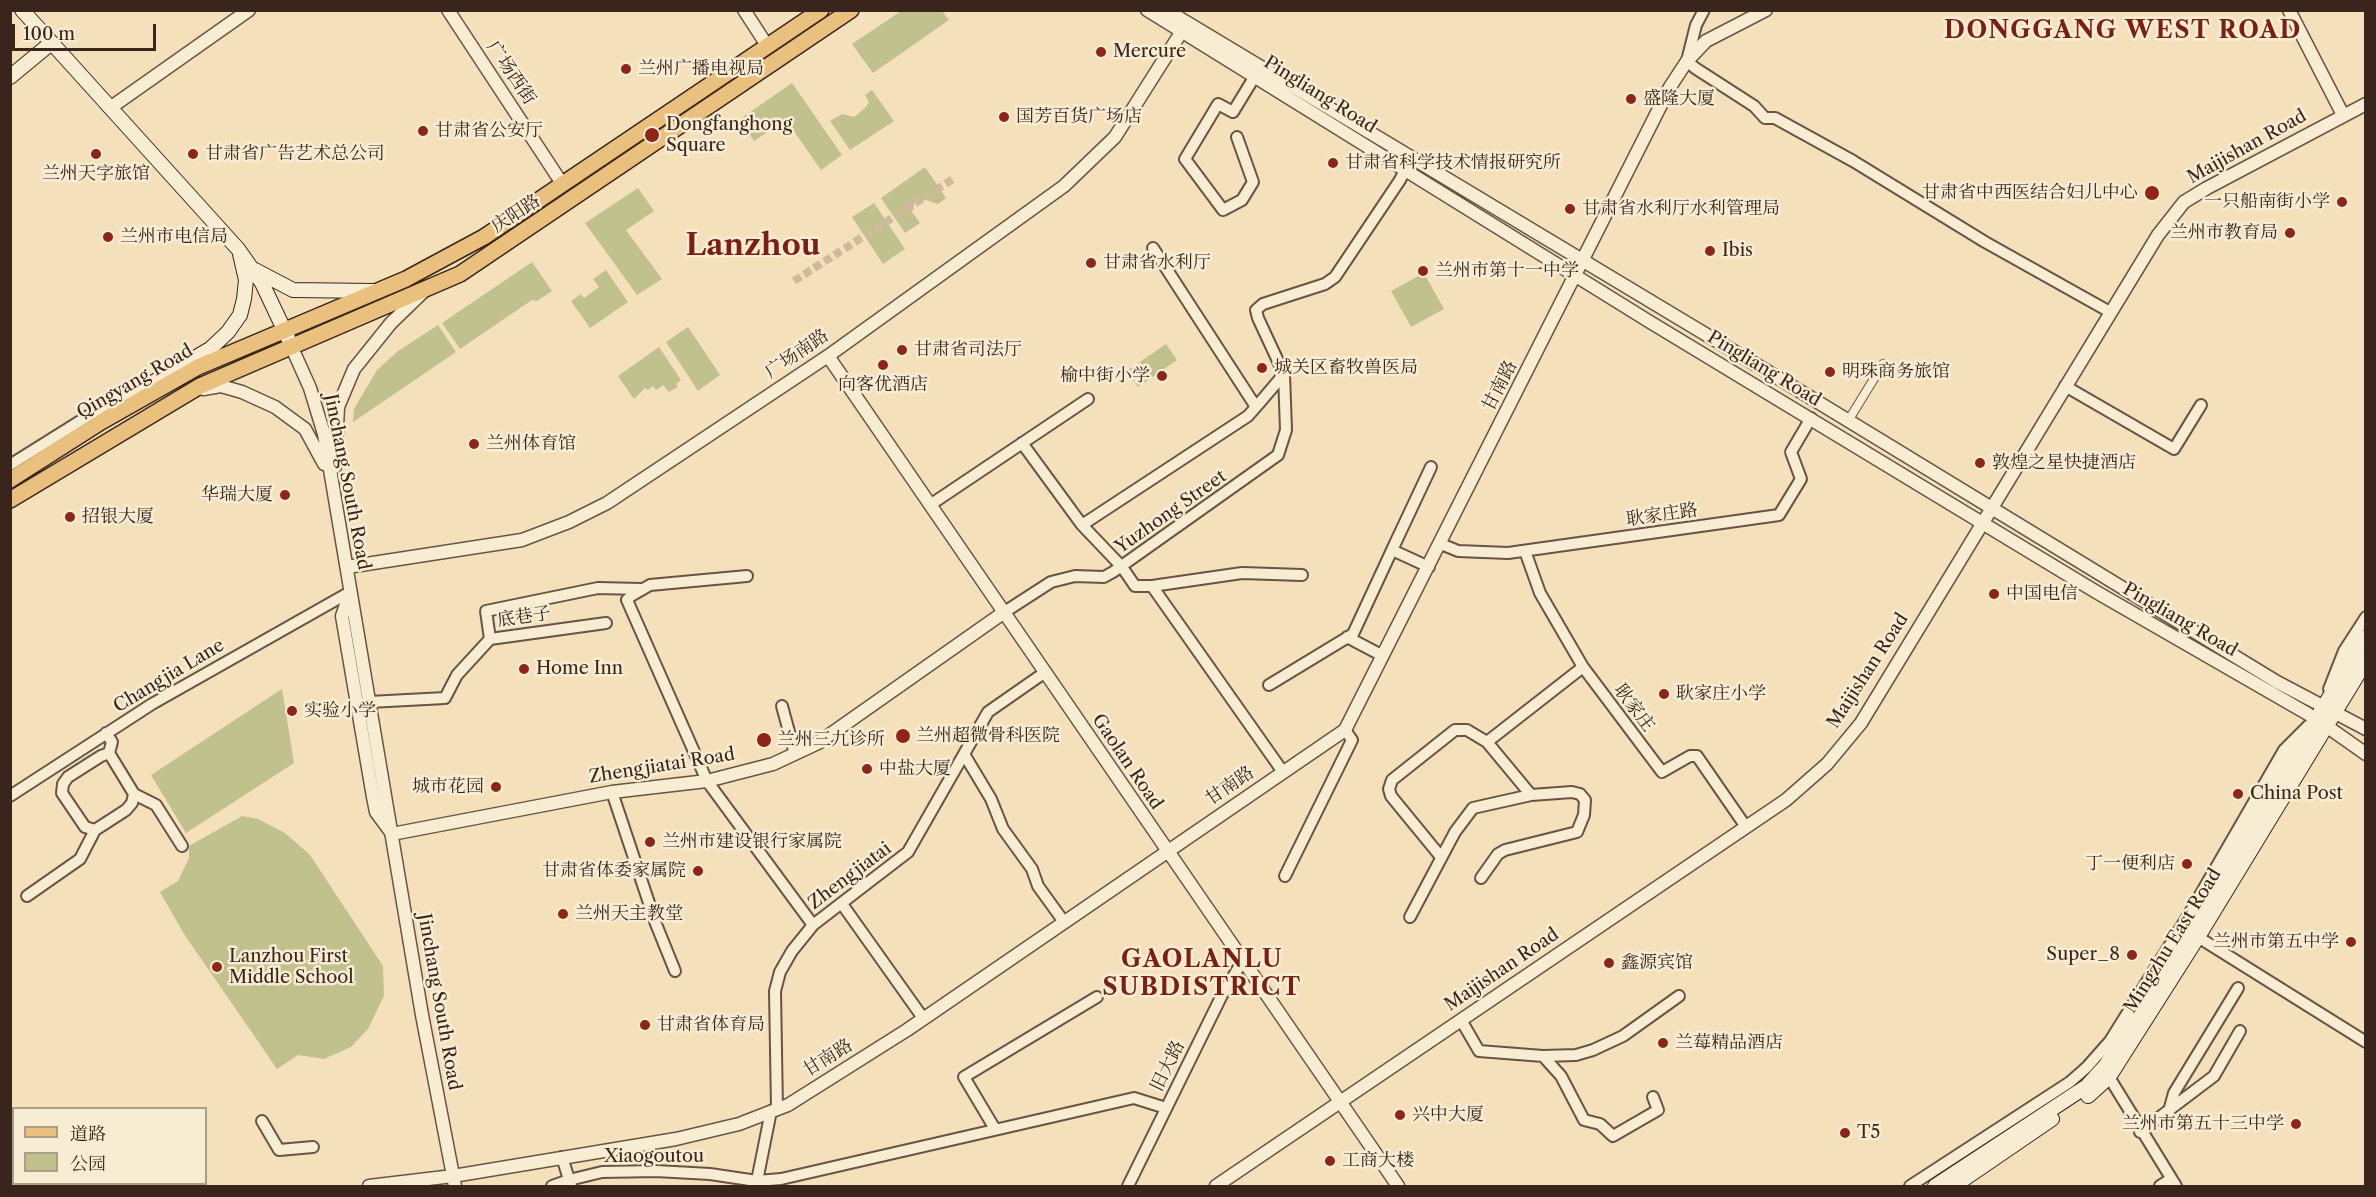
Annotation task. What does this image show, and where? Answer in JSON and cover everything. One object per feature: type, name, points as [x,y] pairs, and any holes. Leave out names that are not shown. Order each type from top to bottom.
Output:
[{"type":"main road","points":[[22,10],[47,41],[238,249],[253,269],[288,338]]},
{"type":"main road","name":"庆阳路","points":[[174,400],[377,291],[484,237],[821,10]]},
{"type":"main road","name":"庆阳路","points":[[288,338],[460,274],[530,229],[851,10]]},
{"type":"main road","points":[[10,66],[47,41]]},
{"type":"main road","points":[[10,77],[47,41]]},
{"type":"main road","points":[[101,422],[140,390],[210,349],[240,315],[246,280],[238,249]]},
{"type":"main road","points":[[253,269],[293,290],[377,291]]},
{"type":"main road","name":"Qingyang Road","points":[[10,480],[101,422],[198,367],[288,338]]},
{"type":"main road","name":"Qingyang Road","points":[[10,500],[174,400]]},
{"type":"main road","name":"Mingzhu East Road","points":[[1954,1186],[2091,1094],[2109,1077],[2198,937],[2366,637]]},
{"type":"main road","name":"Mingzhu East Road","points":[[1935,1186],[2035,1111],[2087,1086],[2106,1065],[2324,715],[2366,661]]},
{"type":"street","points":[[110,108],[249,10]]},
{"type":"street","name":"广场西街","points":[[448,10],[563,185]]},
{"type":"street","points":[[744,10],[768,46]]},
{"type":"street","name":"Pingliang Road","points":[[1147,10],[1255,76],[1582,262],[1848,421],[1989,509],[2103,574],[2277,682],[2324,715],[2366,753]]},
{"type":"street","name":"Pingliang Road","points":[[1166,10],[1650,322],[1981,522],[2324,715],[2366,729]]},
{"type":"street","points":[[1704,10],[1696,25],[1687,61],[1754,106],[1765,118],[1775,118],[1852,161],[1986,242],[2110,312]]},
{"type":"street","name":"甘南路","points":[[369,1186],[453,1183],[562,1157],[676,1138],[740,1124],[788,1105],[923,1018],[1345,730],[1670,87],[1687,61],[1706,41],[1766,10]]},
{"type":"street","points":[[2289,10],[2343,115]]},
{"type":"street","name":"广场南路","points":[[347,567],[522,540],[570,522],[607,503],[828,356],[1064,186],[1093,160],[1132,113],[1182,31]]},
{"type":"street","points":[[1237,137],[1253,183],[1242,200],[1223,210],[1185,159],[1218,104],[1233,112],[1255,76]]},
{"type":"street","name":"Maijishan Road","points":[[1216,1186],[1786,800],[1827,764],[1860,723],[2110,312],[2158,235],[2184,202],[2366,104]]},
{"type":"street","name":"Yuzhong Street","points":[[1003,613],[1051,582],[1075,576],[1104,577],[1122,567],[1278,455],[1286,430],[1284,374],[1256,310],[1263,304],[1325,284],[1335,276],[1346,263],[1408,164]]},
{"type":"street","points":[[1153,248],[1256,407]]},
{"type":"street","points":[[334,490],[338,407],[354,369],[391,322],[427,288]]},
{"type":"street","name":"Jinchang South Road","points":[[288,338],[318,409],[334,490],[422,1015],[453,1183]]},
{"type":"street","name":"Gaolan Road","points":[[828,356],[1398,1186]]},
{"type":"street","points":[[1848,421],[1883,364]]},
{"type":"street","name":"Yuzhong Street","points":[[1082,525],[1248,416],[1284,374]]},
{"type":"street","points":[[174,400],[205,388],[220,386],[242,392],[275,407],[305,429],[322,459],[334,490]]},
{"type":"street","points":[[2065,386],[2174,450],[2201,405]]},
{"type":"street","points":[[10,465],[109,403],[140,390]]},
{"type":"street","points":[[930,505],[1088,399]]},
{"type":"street","name":"耿家庄路","points":[[1441,544],[1458,551],[1508,553],[1779,515],[1801,479],[1791,452],[1811,418]]},
{"type":"street","points":[[1022,443],[1082,525],[1122,567],[1135,586],[1152,586],[1242,573],[1302,575]]},
{"type":"street","points":[[1269,685],[1353,634],[1431,467]]},
{"type":"street","points":[[1392,550],[1429,567]]},
{"type":"street","name":"耿家庄","points":[[1525,551],[1540,593],[1582,667],[1662,772],[1690,756],[1697,756],[1746,827]]},
{"type":"street","points":[[747,576],[650,585],[627,600],[707,781],[813,925]]},
{"type":"street","points":[[1152,586],[1283,772]]},
{"type":"street","points":[[490,639],[486,611],[598,588],[642,590]]},
{"type":"street","name":"Jinchang South Road","points":[[350,592],[342,616],[373,797],[376,812],[392,834]]},
{"type":"street","name":"Changjia Lane","points":[[10,796],[106,733],[243,650],[350,592]]},
{"type":"street","name":"Zhengjiatai Road","points":[[392,834],[612,792],[707,781],[773,764],[818,743],[1003,613]]},
{"type":"street","name":"Mingzhu East Road","points":[[2324,715],[2344,651],[2366,617]]},
{"type":"street","name":"底巷子","points":[[369,702],[445,698],[457,675],[490,639],[606,623]]},
{"type":"street","points":[[1347,637],[1383,656]]},
{"type":"street","points":[[1487,741],[1582,667]]},
{"type":"street","name":"Zhengjiatai","points":[[754,1184],[774,1110],[775,991],[780,972],[792,951],[813,925],[908,852],[988,712],[1044,673]]},
{"type":"street","points":[[782,706],[795,754]]},
{"type":"street","points":[[1285,876],[1353,740],[1345,730]]},
{"type":"street","points":[[1442,857],[1391,796],[1389,789],[1392,780],[1455,730],[1467,730],[1487,741],[1531,795]]},
{"type":"street","points":[[106,733],[112,741],[109,753],[134,794],[156,806],[182,846]]},
{"type":"street","points":[[95,830],[85,827],[62,793],[63,784],[68,777],[109,753]]},
{"type":"street","points":[[964,754],[991,799],[1003,829],[1032,868],[1038,886],[1064,922]]},
{"type":"street","points":[[612,792],[656,924],[675,971]]},
{"type":"street","points":[[1410,917],[1455,832],[1473,808],[1531,795],[1572,792],[1580,794],[1585,800],[1584,815],[1577,832],[1505,850],[1498,854],[1481,878]]},
{"type":"street","points":[[27,896],[80,859],[95,830],[126,810],[132,803],[134,794]]},
{"type":"street","points":[[842,904],[923,1018]]},
{"type":"street","points":[[2198,937],[2366,1042]]},
{"type":"street","name":"旧大路","points":[[1128,1186],[1222,995],[1242,962]]},
{"type":"street","points":[[2169,1112],[2174,1093],[2238,988]]},
{"type":"street","points":[[1461,1020],[1479,1051],[1543,1056],[1576,1055],[1623,1036],[1679,996]]},
{"type":"street","points":[[995,1129],[964,1077],[1097,997]]},
{"type":"street","points":[[2140,1132],[2214,1076],[2240,1031]]},
{"type":"street","points":[[1543,1056],[1561,1076],[1584,1120],[1600,1124],[1612,1136],[1658,1110],[1653,1097]]},
{"type":"street","points":[[2109,1077],[2140,1132],[2174,1183],[2160,1186]]},
{"type":"street","name":"Xiaogoutou","points":[[552,1186],[570,1183],[602,1172],[656,1171],[710,1174],[754,1184],[839,1167],[1134,1098],[1166,1108]]},
{"type":"street","name":"Mingzhu East Road","points":[[1910,1186],[2035,1111]]},
{"type":"street","points":[[262,1121],[279,1150],[313,1147]]},
{"type":"street","points":[[562,1157],[570,1183]]},
{"type":"green space","points":[[901,11],[942,11],[949,20],[873,73],[852,44]]},
{"type":"green space","points":[[792,83],[842,155],[821,170],[786,120],[754,141],[740,119]]},
{"type":"green space","points":[[872,90],[894,121],[850,150],[830,121],[842,114],[854,117],[869,102],[865,95]]},
{"type":"green space","points":[[925,167],[946,198],[938,204],[926,200],[915,202],[912,212],[920,223],[905,233],[881,198]]},
{"type":"green space","points":[[638,188],[654,211],[626,230],[662,279],[637,295],[585,223]]},
{"type":"green space","points":[[874,203],[905,249],[883,264],[852,217]]},
{"type":"green space","points":[[532,262],[552,291],[537,301],[532,300],[460,349],[442,323]]},
{"type":"green space","points":[[606,270],[628,302],[590,328],[571,301],[581,294],[584,298],[599,287],[593,279]]},
{"type":"green space","points":[[1424,273],[1444,309],[1411,327],[1391,291]]},
{"type":"green space","points":[[438,325],[456,352],[353,422],[354,409],[377,370],[398,351]]},
{"type":"green space","points":[[688,327],[720,375],[698,391],[666,342]]},
{"type":"green space","points":[[1166,344],[1177,360],[1138,387],[1127,371]]},
{"type":"green space","points":[[659,347],[681,380],[676,384],[678,387],[669,392],[663,385],[656,390],[653,386],[648,390],[645,388],[634,399],[618,376]]},
{"type":"green space","points":[[282,689],[294,763],[186,833],[151,775]]},
{"type":"green space","points":[[242,816],[258,819],[285,833],[310,855],[383,966],[384,996],[368,1029],[351,1047],[324,1059],[298,1055],[277,1069],[184,934],[160,892],[178,881],[189,858],[189,846]]},
{"type":"tunnel","points":[[794,281],[953,179]]},
{"type":"place","name":"Mercure","points":[[1101,52]]},
{"type":"place","name":"兰州广播电视局","points":[[626,69]]},
{"type":"place","name":"盛隆大厦","points":[[1631,99]]},
{"type":"place","name":"国芳百货广场店","points":[[1004,117]]},
{"type":"place","name":"甘肃省公安厅","points":[[423,131]]},
{"type":"place","name":"Dongfanghong Square","points":[[652,135]]},
{"type":"place","name":"兰州天字旅馆","points":[[96,154]]},
{"type":"place","name":"甘肃省广告艺术总公司","points":[[193,154]]},
{"type":"place","name":"甘肃省科学技术情报研究所","points":[[1333,163]]},
{"type":"place","name":"甘肃省中西医结合妇儿中心","points":[[2152,193]]},
{"type":"place","name":"一只船南街小学","points":[[2342,202]]},
{"type":"place","name":"甘肃省水利厅水利管理局","points":[[1570,209]]},
{"type":"place","name":"兰州市教育局","points":[[2290,233]]},
{"type":"place","name":"兰州市电信局","points":[[108,237]]},
{"type":"place","name":"Ibis","points":[[1710,251]]},
{"type":"place","name":"甘肃省水利厅","points":[[1091,263]]},
{"type":"place","name":"兰州市第十一中学","points":[[1423,271]]},
{"type":"place","name":"甘肃省司法厅","points":[[902,350]]},
{"type":"place","name":"向客优酒店","points":[[883,365]]},
{"type":"place","name":"城关区畜牧兽医局","points":[[1262,368]]},
{"type":"place","name":"明珠商务旅馆","points":[[1830,372]]},
{"type":"place","name":"榆中街小学","points":[[1162,376]]},
{"type":"place","name":"兰州体育馆","points":[[474,444]]},
{"type":"place","name":"敦煌之星快捷酒店","points":[[1980,463]]},
{"type":"place","name":"华瑞大厦","points":[[285,495]]},
{"type":"place","name":"招银大厦","points":[[70,517]]},
{"type":"place","name":"中国电信","points":[[1994,594]]},
{"type":"place","name":"Home Inn","points":[[524,669]]},
{"type":"place","name":"耿家庄小学","points":[[1664,694]]},
{"type":"place","name":"实验小学","points":[[292,711]]},
{"type":"place","name":"兰州超微骨科医院","points":[[903,736]]},
{"type":"place","name":"兰州三九诊所","points":[[764,740]]},
{"type":"place","name":"中盐大厦","points":[[867,769]]},
{"type":"place","name":"城市花园","points":[[496,787]]},
{"type":"place","name":"China Post","points":[[2238,794]]},
{"type":"place","name":"兰州市建设银行家属院","points":[[650,842]]},
{"type":"place","name":"丁一便利店","points":[[2187,864]]},
{"type":"place","name":"甘肃省体委家属院","points":[[698,871]]},
{"type":"place","name":"兰州天主教堂","points":[[563,914]]},
{"type":"place","name":"兰州市第五中学","points":[[2351,942]]},
{"type":"place","name":"Super_8","points":[[2132,955]]},
{"type":"place","name":"鑫源宾馆","points":[[1609,963]]},
{"type":"place","name":"Lanzhou First Middle School","points":[[217,967]]},
{"type":"place","name":"甘肃省体育局","points":[[645,1025]]},
{"type":"place","name":"兰莓精品酒店","points":[[1663,1043]]},
{"type":"place","name":"兴中大厦","points":[[1400,1115]]},
{"type":"place","name":"兰州市第五十三中学","points":[[2296,1124]]},
{"type":"place","name":"T5","points":[[1845,1133]]},
{"type":"place","name":"工商大楼","points":[[1330,1161]]},
{"type":"district","name":"DONGGANG WEST ROAD","points":[[2123,31]]},
{"type":"district","name":"Lanzhou","points":[[753,246]]},
{"type":"district","name":"GAOLANLU SUBDISTRICT","points":[[1202,974]]}]
